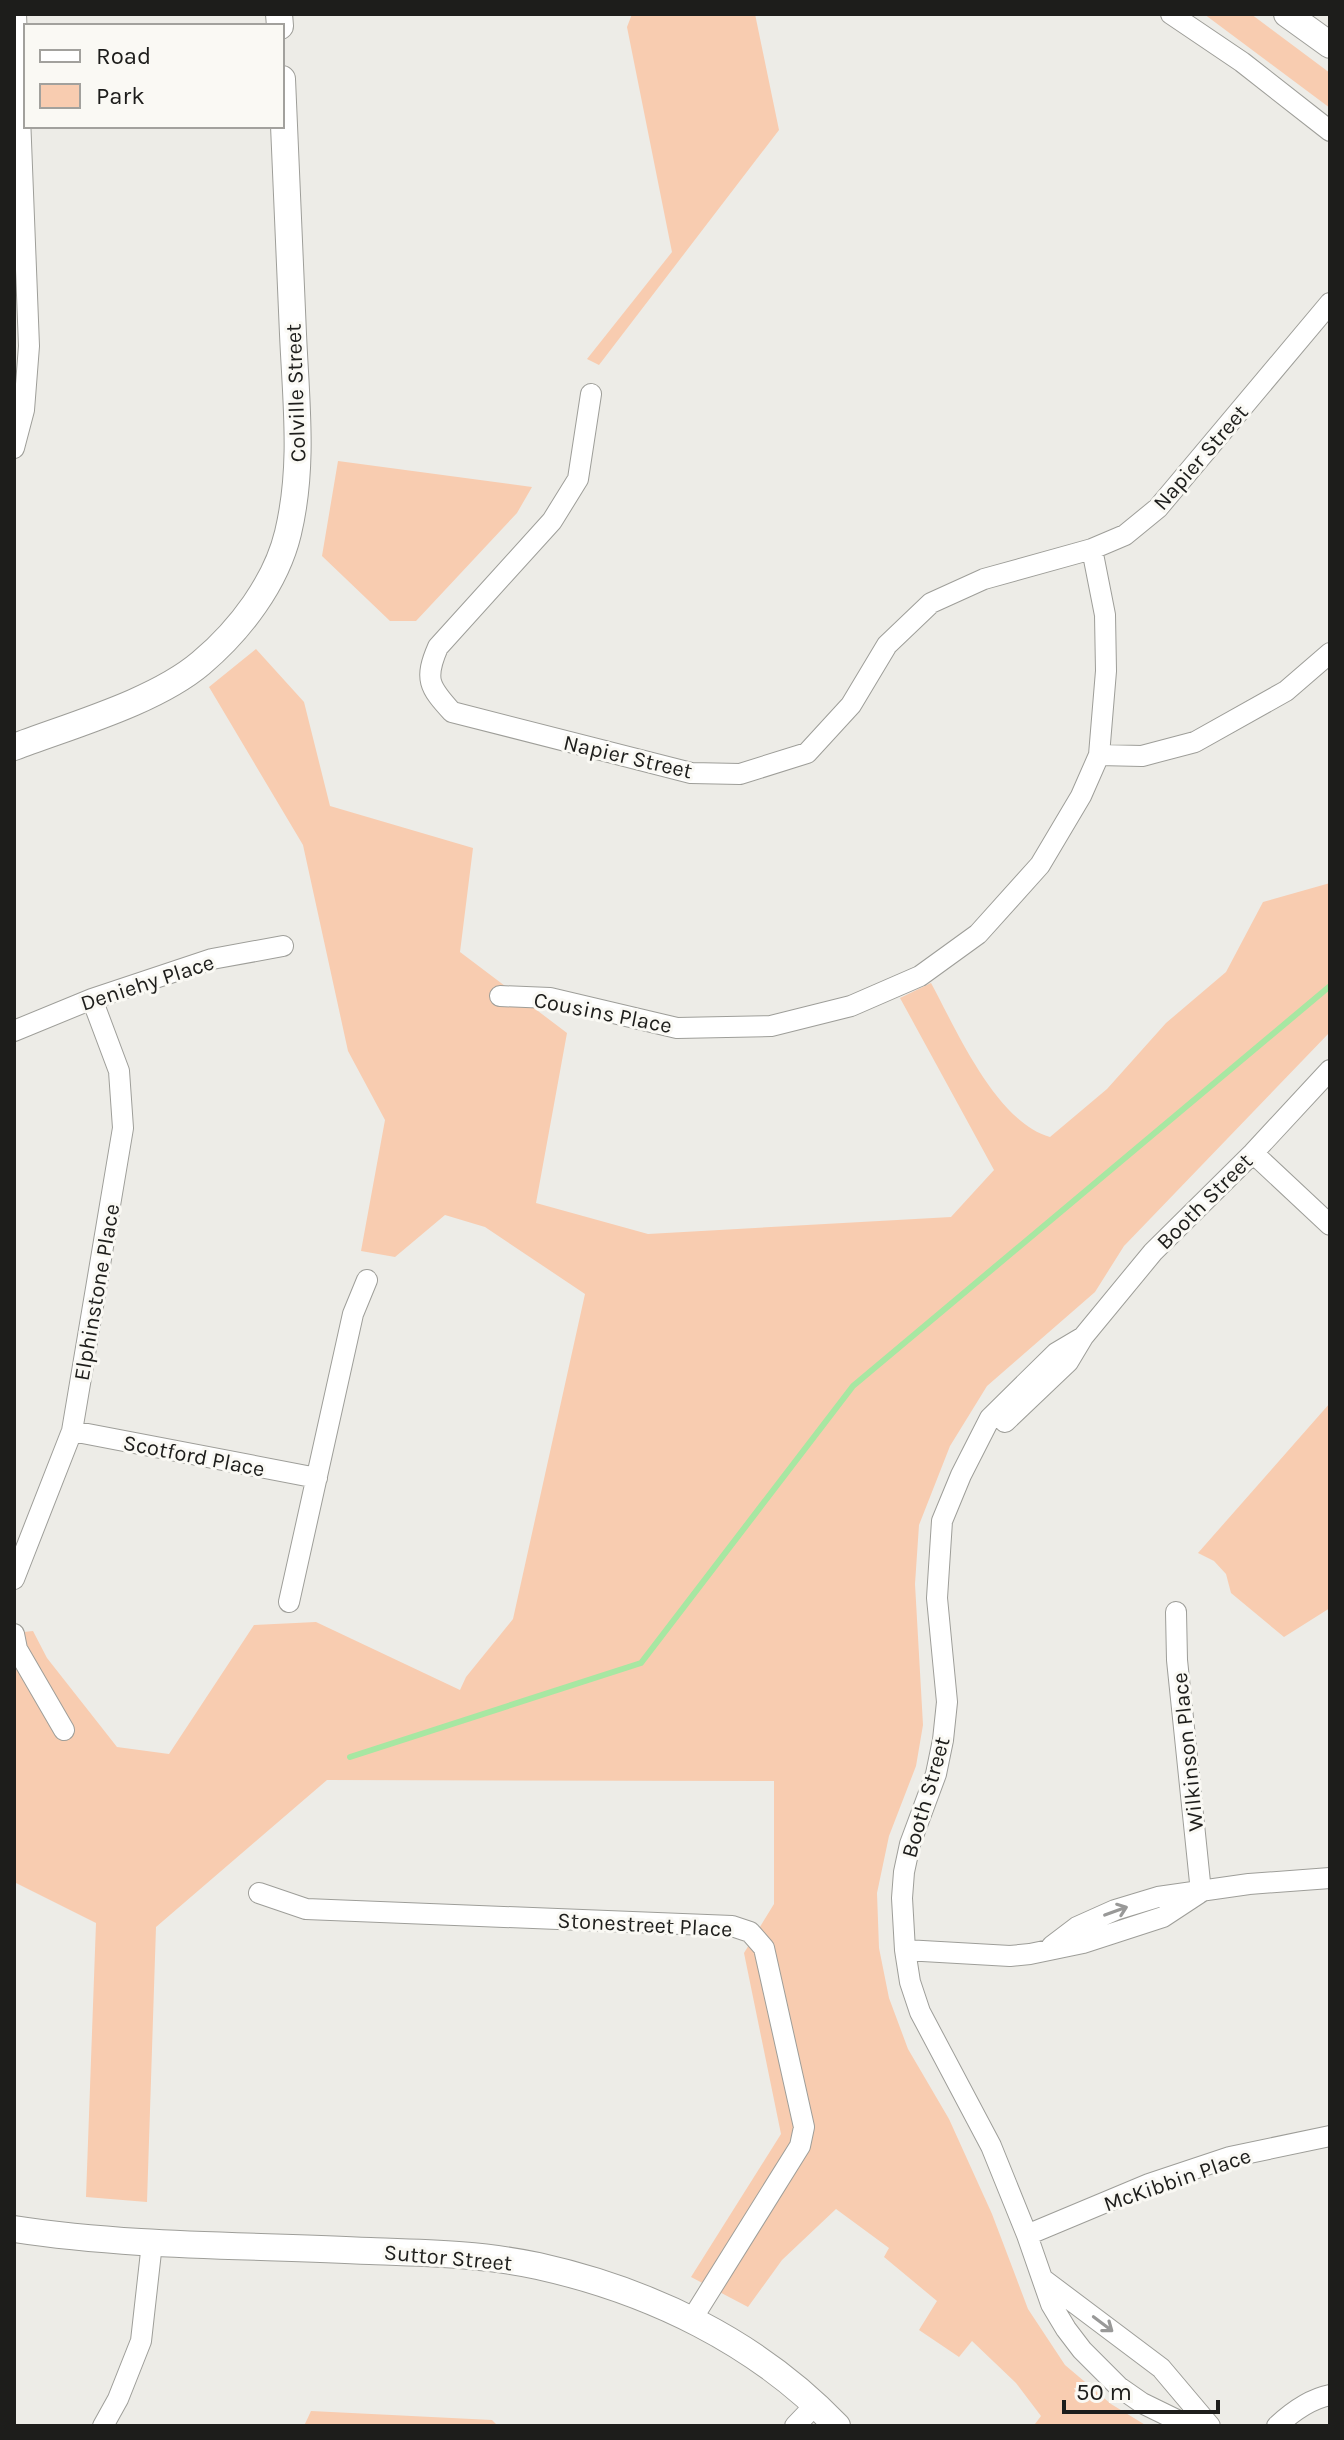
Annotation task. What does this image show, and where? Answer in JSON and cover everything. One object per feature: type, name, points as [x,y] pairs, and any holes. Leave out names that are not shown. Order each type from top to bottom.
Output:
[{"type":"street","points":[[14,448],[27,385],[28,316],[19,224],[16,14]]},
{"type":"street","points":[[1171,14],[1242,62],[1330,131]]},
{"type":"street","points":[[1287,14],[1330,45]]},
{"type":"street","name":"Colville Street","points":[[14,747],[163,688],[200,664],[255,605],[274,571],[288,535],[299,469],[284,125]]},
{"type":"street","name":"Napier Street","points":[[591,394],[578,479],[552,521],[438,647],[429,669],[433,691],[452,712],[691,773],[740,774],[807,753],[851,705],[887,645],[931,603],[984,579],[1092,549],[1125,535],[1158,508],[1330,303]]},
{"type":"street","name":"Cousins Place","points":[[500,996],[550,998],[677,1028],[771,1026],[851,1006],[920,976],[978,934],[1040,865],[1081,796],[1099,755],[1106,671],[1105,615],[1092,549]]},
{"type":"street","points":[[1099,755],[1142,756],[1195,742],[1286,691],[1330,653]]},
{"type":"street","name":"Deniehy Place","points":[[14,1031],[92,999],[212,959],[283,946]]},
{"type":"street","name":"Elphinstone Place","points":[[14,1579],[72,1431],[123,1128],[119,1071],[92,999]]},
{"type":"street","name":"Booth Street","points":[[1189,2426],[1142,2403],[1100,2370],[1066,2329],[1051,2304],[991,2146],[920,2012],[910,1982],[905,1950],[904,1872],[910,1844],[936,1774],[946,1715],[937,1598],[942,1521],[990,1418],[1056,1353],[1083,1337],[1153,1252],[1253,1153],[1330,1070]]},
{"type":"street","points":[[1253,1153],[1330,1225]]},
{"type":"street","points":[[289,1602],[353,1314],[367,1280]]},
{"type":"street","name":"Scotford Place","points":[[72,1431],[317,1478]]},
{"type":"street","name":"Wilkinson Place","points":[[1176,1612],[1177,1660],[1201,1892]]},
{"type":"street","points":[[14,1634],[17,1649],[64,1730]]},
{"type":"street","points":[[905,1950],[1010,1956],[1049,1949],[1077,1927],[1115,1910],[1158,1897],[1302,1878],[1330,1878]]},
{"type":"street","name":"Stonestreet Place","points":[[259,1893],[306,1909],[732,1926],[750,1932],[764,1948],[804,2127],[800,2146],[692,2319]]},
{"type":"street","name":"McKibbin Place","points":[[1027,2235],[1149,2184],[1230,2157],[1330,2136]]},
{"type":"street","name":"Suttor Street","points":[[14,2229],[152,2243],[456,2254],[536,2265],[610,2285],[692,2319],[749,2351],[816,2404],[837,2426]]},
{"type":"street","points":[[103,2426],[118,2399],[141,2341],[152,2243]]},
{"type":"street","points":[[1041,2278],[1161,2368],[1210,2426]]},
{"type":"street","points":[[1277,2426],[1289,2414],[1317,2398],[1330,2395]]},
{"type":"street","points":[[795,2426],[816,2404]]},
{"type":"green space","points":[[632,14],[755,14],[779,130],[599,365],[587,359],[672,252],[627,27]]},
{"type":"green space","points":[[1204,14],[1251,14],[1330,73],[1330,108]]},
{"type":"green space","points":[[338,461],[532,487],[517,513],[416,621],[390,621],[322,556]]},
{"type":"green space","points":[[256,649],[304,702],[330,806],[473,848],[460,952],[567,1033],[536,1203],[648,1234],[951,1217],[994,1170],[900,998],[931,983],[965,1048],[995,1094],[1030,1128],[1050,1137],[1107,1089],[1166,1023],[1226,972],[1263,902],[1330,883],[1330,1032],[1124,1246],[1095,1292],[987,1386],[950,1446],[919,1525],[915,1584],[923,1725],[916,1766],[889,1836],[877,1893],[879,1948],[889,1998],[908,2049],[949,2119],[992,2214],[1028,2309],[1065,2365],[1111,2404],[1147,2426],[1035,2424],[1041,2416],[1016,2383],[972,2341],[959,2357],[919,2330],[937,2301],[884,2257],[889,2248],[836,2209],[782,2260],[748,2307],[691,2277],[781,2134],[744,1953],[774,1904],[774,1781],[327,1780],[156,1927],[147,2202],[86,2197],[96,1923],[14,1882],[14,1633],[33,1631],[47,1658],[117,1747],[169,1754],[254,1625],[316,1622],[460,1690],[466,1677],[513,1619],[585,1294],[485,1227],[445,1215],[395,1257],[361,1251],[385,1120],[348,1051],[303,845],[209,687]]},
{"type":"green space","points":[[1330,1403],[1330,1608],[1284,1637],[1231,1593],[1226,1574],[1214,1561],[1198,1553]]},
{"type":"green space","points":[[311,2411],[492,2420],[498,2426],[304,2426]]},
{"type":"waterway","points":[[350,1757],[641,1663],[853,1386],[1330,986]]}]
